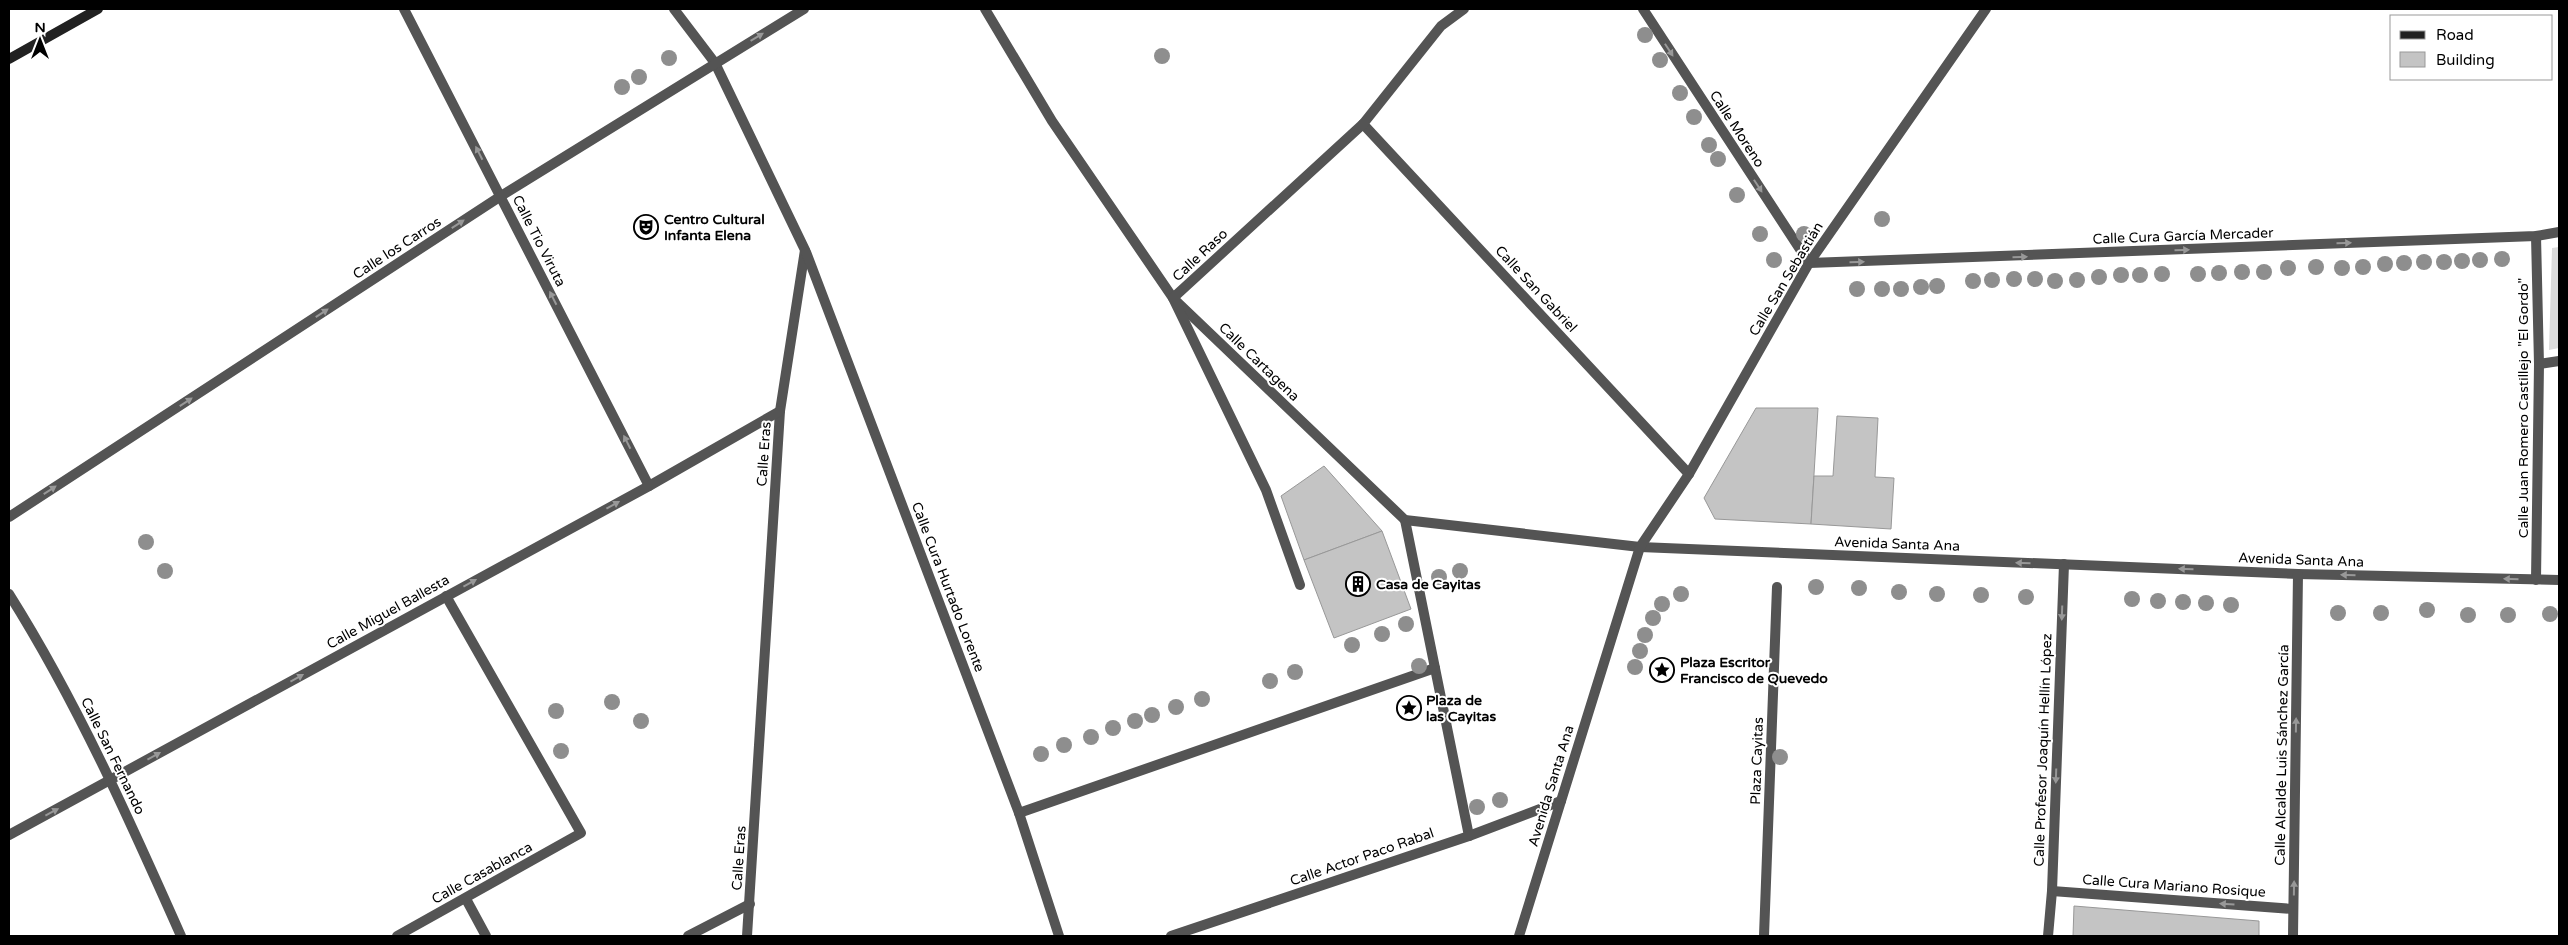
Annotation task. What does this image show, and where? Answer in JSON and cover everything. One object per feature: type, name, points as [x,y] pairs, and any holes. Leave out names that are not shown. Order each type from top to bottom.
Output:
[{"type":"main road","points":[[9,59],[98,9]]},
{"type":"street","name":"Calle Tio Viruta","points":[[404,9],[649,486]]},
{"type":"street","points":[[674,9],[715,63],[805,250]]},
{"type":"street","name":"Calle los Carros","points":[[9,517],[501,196],[804,9]]},
{"type":"street","name":"Calle Cartagena","points":[[985,9],[1052,121],[1173,298],[1405,520]]},
{"type":"street","name":"Calle Raso","points":[[1300,585],[1266,490],[1173,298],[1363,124],[1442,26],[1464,9]]},
{"type":"street","name":"Calle Moreno","points":[[1643,9],[1808,263]]},
{"type":"street","name":"Calle San Sebastián","points":[[1640,547],[1689,474],[1808,263],[1986,9]]},
{"type":"street","name":"Calle San Gabriel","points":[[1363,124],[1689,474]]},
{"type":"street","name":"Calle Cura García Mercader","points":[[1808,263],[2536,236],[2559,232]]},
{"type":"street","name":"Calle Juan Romero Castillejo \"El Gordo\"","points":[[2536,236],[2539,364],[2536,580]]},
{"type":"street","name":"Calle Eras","points":[[747,936],[780,411],[805,250]]},
{"type":"street","name":"Calle Cura Hurtado Lorente","points":[[805,250],[1019,814],[1059,936]]},
{"type":"street","points":[[2539,364],[2559,361]]},
{"type":"street","name":"Calle Miguel Ballesta","points":[[9,835],[649,486],[780,411]]},
{"type":"street","points":[[1469,836],[1405,520],[1640,547]]},
{"type":"street","name":"Avenida Santa Ana","points":[[1519,936],[1640,547],[2298,574],[2559,580]]},
{"type":"street","name":"Calle Profesor Joaquín Hellín López","points":[[2048,936],[2052,891],[2064,564]]},
{"type":"street","name":"Calle Alcalde Luis Sánchez García","points":[[2293,936],[2298,574]]},
{"type":"street","name":"Plaza Cayitas","points":[[1764,936],[1777,587]]},
{"type":"street","name":"Calle San Fernando","points":[[9,594],[40,643],[111,779],[181,936]]},
{"type":"street","name":"Calle Casablanca","points":[[397,936],[581,833],[446,596]]},
{"type":"street","points":[[1019,814],[1435,668]]},
{"type":"street","name":"Calle Actor Paco Rabal","points":[[1171,936],[1469,836],[1561,801]]},
{"type":"street","name":"Calle Cura Mariano Rosique","points":[[2052,891],[2293,909]]},
{"type":"street","points":[[466,899],[486,936]]},
{"type":"street","points":[[688,936],[750,904]]},
{"type":"shaded area","points":[[2559,247],[2559,348],[2549,350],[2552,248]]},
{"type":"building","points":[[1756,408],[1818,408],[1811,524],[1715,519],[1704,498]]},
{"type":"building","points":[[1837,416],[1878,418],[1875,477],[1894,478],[1891,529],[1811,524],[1814,476],[1833,476]]},
{"type":"building","points":[[1324,466],[1382,531],[1304,560],[1281,496]]},
{"type":"building","name":"Casa de Cayitas","points":[[1382,531],[1411,609],[1334,638],[1304,560]]},
{"type":"building","points":[[2074,906],[2259,921],[2259,936],[2073,936]]},
{"type":"place","name":"Centro Cultural Infanta Elena","points":[[646,227]]},
{"type":"place","name":"Casa de Cayitas","points":[[1358,584]]},
{"type":"place","name":"Plaza Escritor Francisco de Quevedo","points":[[1662,670]]},
{"type":"place","name":"Plaza de las Cayitas","points":[[1409,708]]}]
